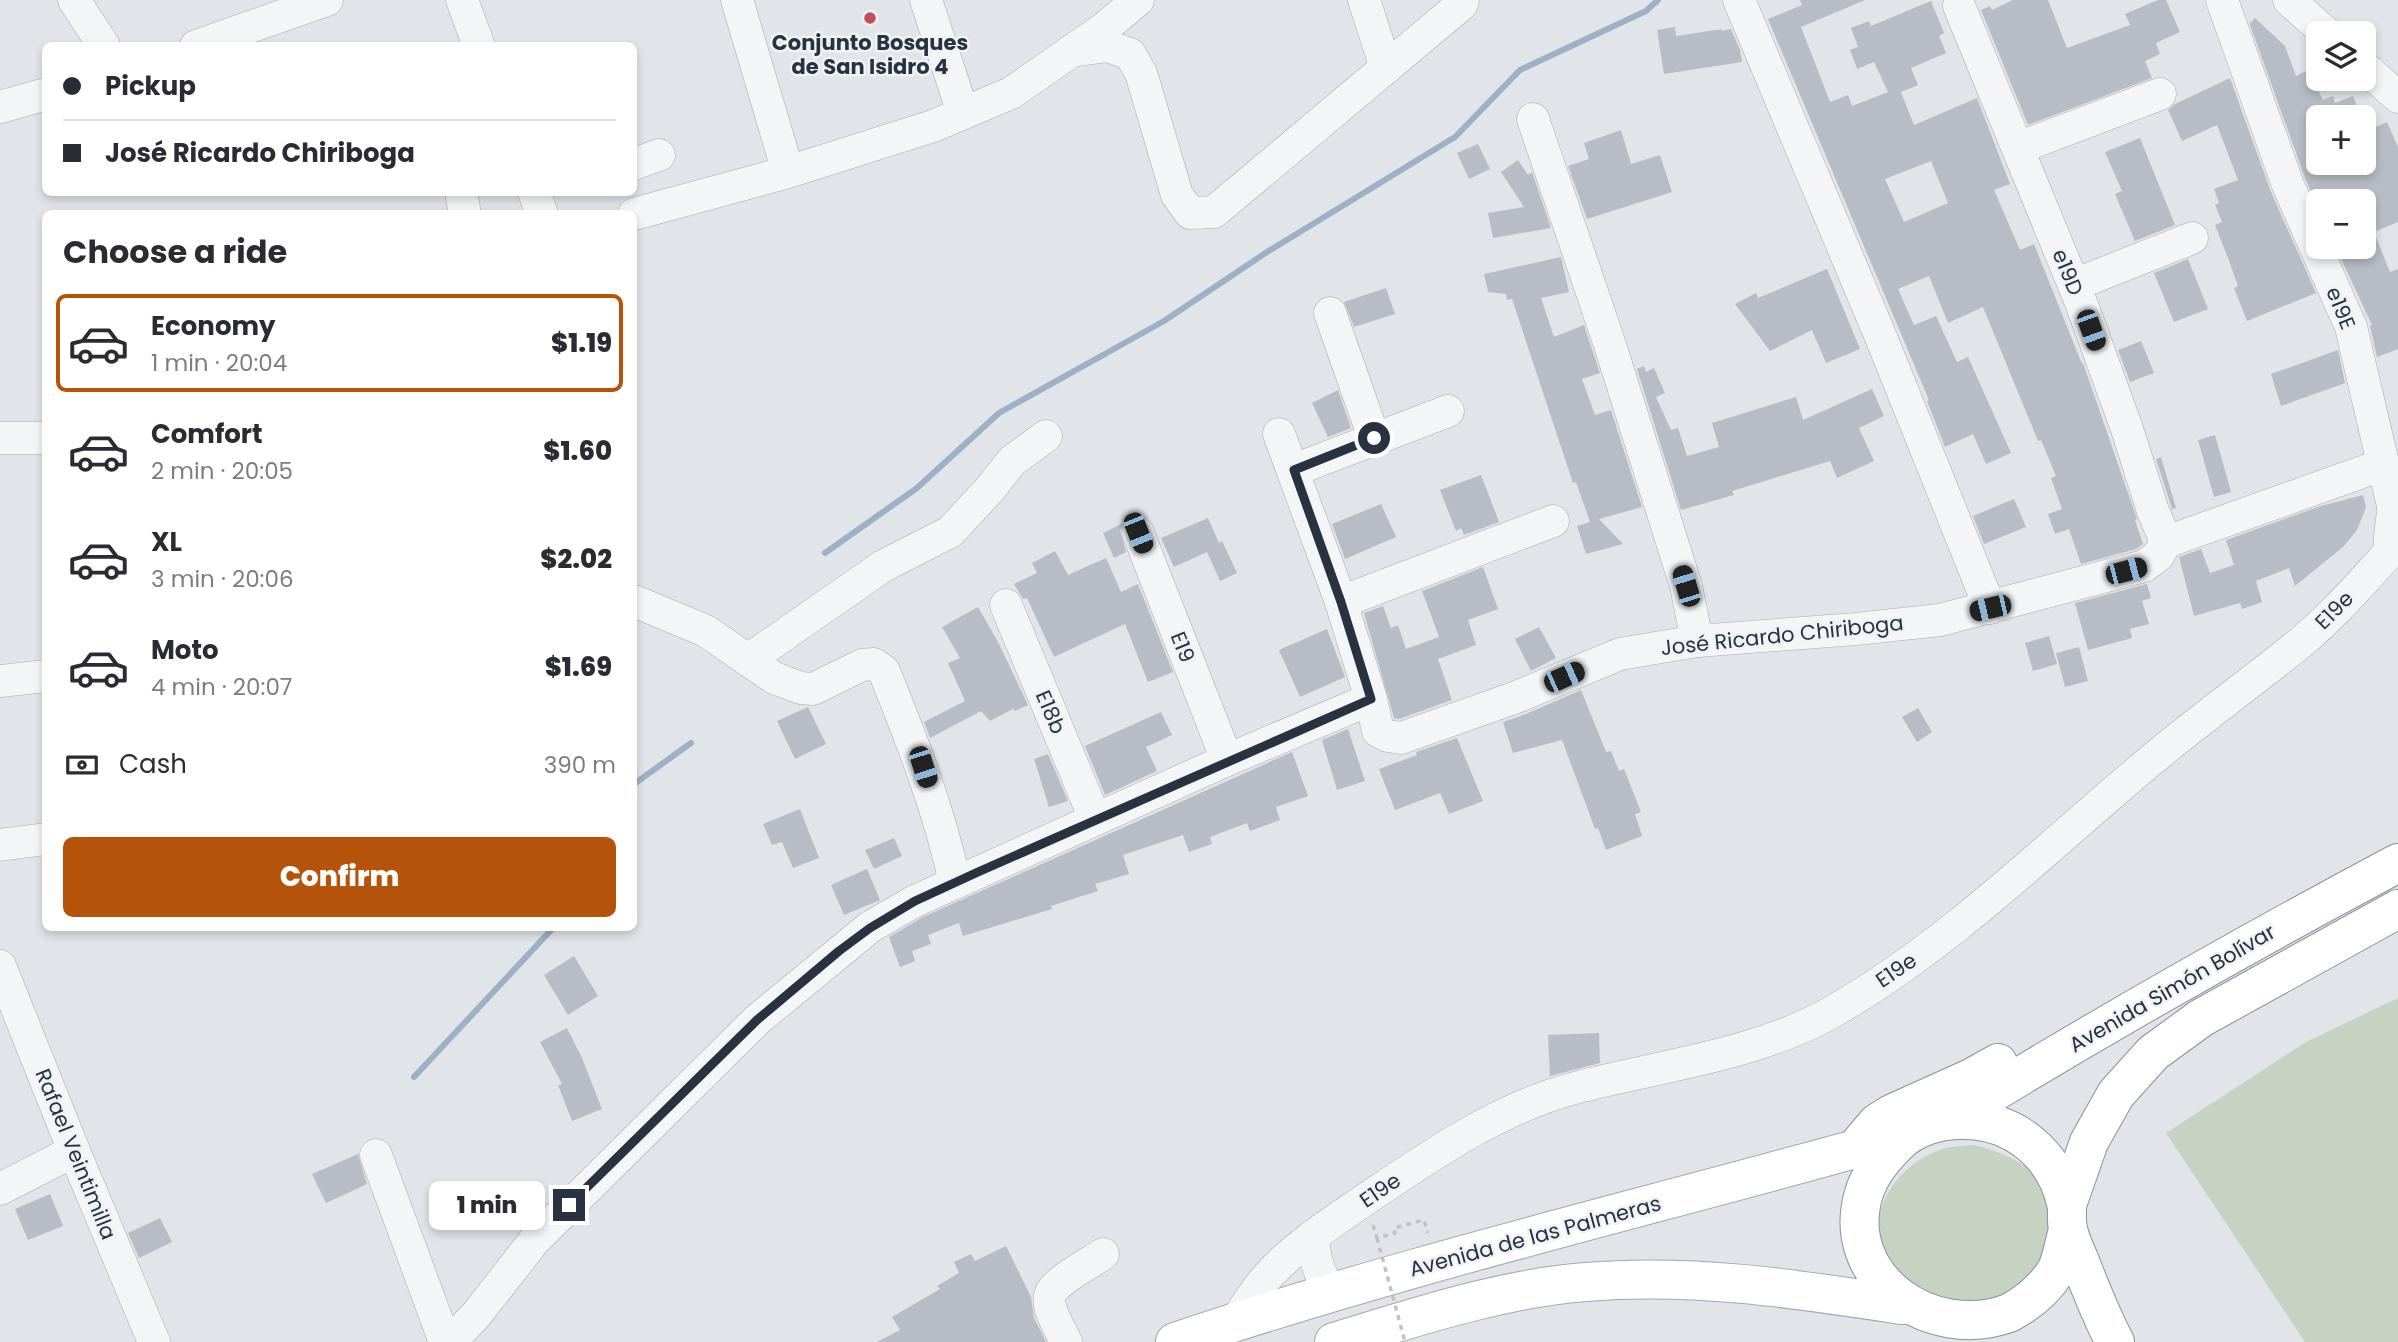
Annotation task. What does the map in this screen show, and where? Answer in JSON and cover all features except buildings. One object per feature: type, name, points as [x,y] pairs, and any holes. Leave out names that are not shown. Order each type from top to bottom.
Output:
[{"type":"main road","name":"Avenida Simón Bolívar","points":[[1950,1119],[2050,1057],[2284,924],[2398,863]]},
{"type":"main road","name":"Avenida Simón Bolívar","points":[[2067,1217],[2089,1142],[2116,1094],[2152,1053],[2201,1018],[2398,909]]},
{"type":"main road","points":[[1855,1149],[1872,1129],[1891,1114],[1971,1078],[2218,944],[2256,927],[2284,924]]},
{"type":"main road","points":[[2067,1217],[2056,1270],[2030,1302],[1963,1333],[1925,1318],[1902,1305],[1880,1283],[1865,1255],[1860,1224],[1864,1194],[1878,1165],[1899,1142],[1923,1127],[1950,1119],[1982,1120],[2012,1130],[2038,1149],[2057,1175],[2067,1217],[2115,1342]]},
{"type":"main road","name":"Avenida de las Palmeras","points":[[1175,1342],[1332,1293],[1564,1227],[1855,1149],[1899,1142]]},
{"type":"main road","points":[[1334,1342],[1513,1292],[1584,1282],[1663,1278],[1759,1284],[1902,1305]]},
{"type":"street","points":[[74,0],[101,42]]},
{"type":"street","points":[[207,42],[327,0]]},
{"type":"street","points":[[462,0],[478,42]]},
{"type":"street","points":[[737,0],[788,172]]},
{"type":"street","points":[[926,0],[963,113]]},
{"type":"street","points":[[1364,0],[1386,68]]},
{"type":"street","points":[[1071,51],[1107,46],[1130,54],[1141,73],[1177,195],[1190,213],[1214,212],[1462,4],[1463,0]]},
{"type":"street","points":[[1739,0],[1880,335],[1990,608]]},
{"type":"street","name":"e19E","points":[[2222,0],[2288,186],[2351,327],[2382,465],[2395,505]]},
{"type":"street","points":[[2289,0],[2313,21]]},
{"type":"street","points":[[637,213],[788,172],[933,126],[1010,93],[1071,51],[1126,5]]},
{"type":"street","name":"e19D","points":[[1959,6],[2074,285],[2166,542]]},
{"type":"street","points":[[2376,78],[2398,97]]},
{"type":"street","points":[[2018,148],[2160,94]]},
{"type":"street","points":[[0,107],[42,95]]},
{"type":"street","points":[[1533,119],[1609,342],[1686,586],[1697,640]]},
{"type":"street","points":[[2074,285],[2192,238]]},
{"type":"street","points":[[1331,313],[1374,438]]},
{"type":"street","points":[[1294,470],[1448,411]]},
{"type":"street","points":[[376,1156],[447,1342],[476,1315],[534,1241],[757,1020],[870,928],[915,901],[1227,760],[1371,699],[1341,602],[1279,434]]},
{"type":"street","points":[[748,660],[883,566],[950,532],[1012,461],[1046,436]]},
{"type":"street","points":[[0,438],[42,439]]},
{"type":"street","name":"José Ricardo Chiriboga","points":[[1371,699],[1378,731],[1388,736],[1401,737],[1514,698],[1620,654],[1697,640],[1940,620],[2144,566],[2158,556],[2166,542],[2382,465]]},
{"type":"street","name":"E19e","points":[[1235,1322],[1267,1277],[1313,1236],[1423,1162],[1513,1110],[1570,1089],[1762,1043],[1793,1032],[1833,1011],[1909,961],[1973,915],[2155,757],[2303,641],[2390,552],[2388,536],[2395,505]]},
{"type":"street","points":[[1341,602],[1553,521]]},
{"type":"street","name":"E19","points":[[1138,533],[1227,760]]},
{"type":"street","points":[[637,602],[706,631],[774,678],[801,688],[813,689],[862,665],[874,664],[884,671],[923,767],[945,837],[955,883]]},
{"type":"street","name":"E18b","points":[[1006,605],[1095,819]]},
{"type":"street","points":[[0,681],[42,676]]},
{"type":"street","points":[[0,845],[42,840]]},
{"type":"street","name":"Rafael Veintimilla","points":[[0,966],[9,1017],[74,1151],[154,1342]]},
{"type":"street","points":[[0,1189],[74,1151]]},
{"type":"street","points":[[1313,1236],[1317,1264],[1332,1293]]},
{"type":"street","points":[[1066,1342],[1050,1307],[1049,1296],[1053,1289],[1103,1254]]},
{"type":"path","points":[[1377,1238],[1395,1233],[1394,1228],[1423,1220]]},
{"type":"path","points":[[1372,1221],[1405,1342]]},
{"type":"green space","points":[[2398,998],[2398,1342],[2305,1342],[2166,1133],[2306,1042]]},
{"type":"green space","points":[[1974,1145],[1995,1151],[2026,1167],[2041,1183],[2050,1206],[2055,1248],[2003,1315],[1896,1289],[1879,1239],[1879,1218],[1883,1205],[1896,1180],[1906,1170],[1929,1154],[1942,1149]]},
{"type":"waterway","points":[[825,553],[917,488],[999,413],[1164,321],[1267,252],[1455,137],[1520,70],[1646,11],[1658,0]]},
{"type":"waterway","points":[[637,782],[691,743]]},
{"type":"waterway","points":[[414,1077],[550,931]]},
{"type":"place","name":"Conjunto Bosques de San Isidro 4","points":[[870,18]]},
{"type":"route","points":[[569,1205],[757,1020],[870,928],[915,901],[978,872],[1227,760],[1371,699],[1341,602],[1294,470],[1374,438]]}]
